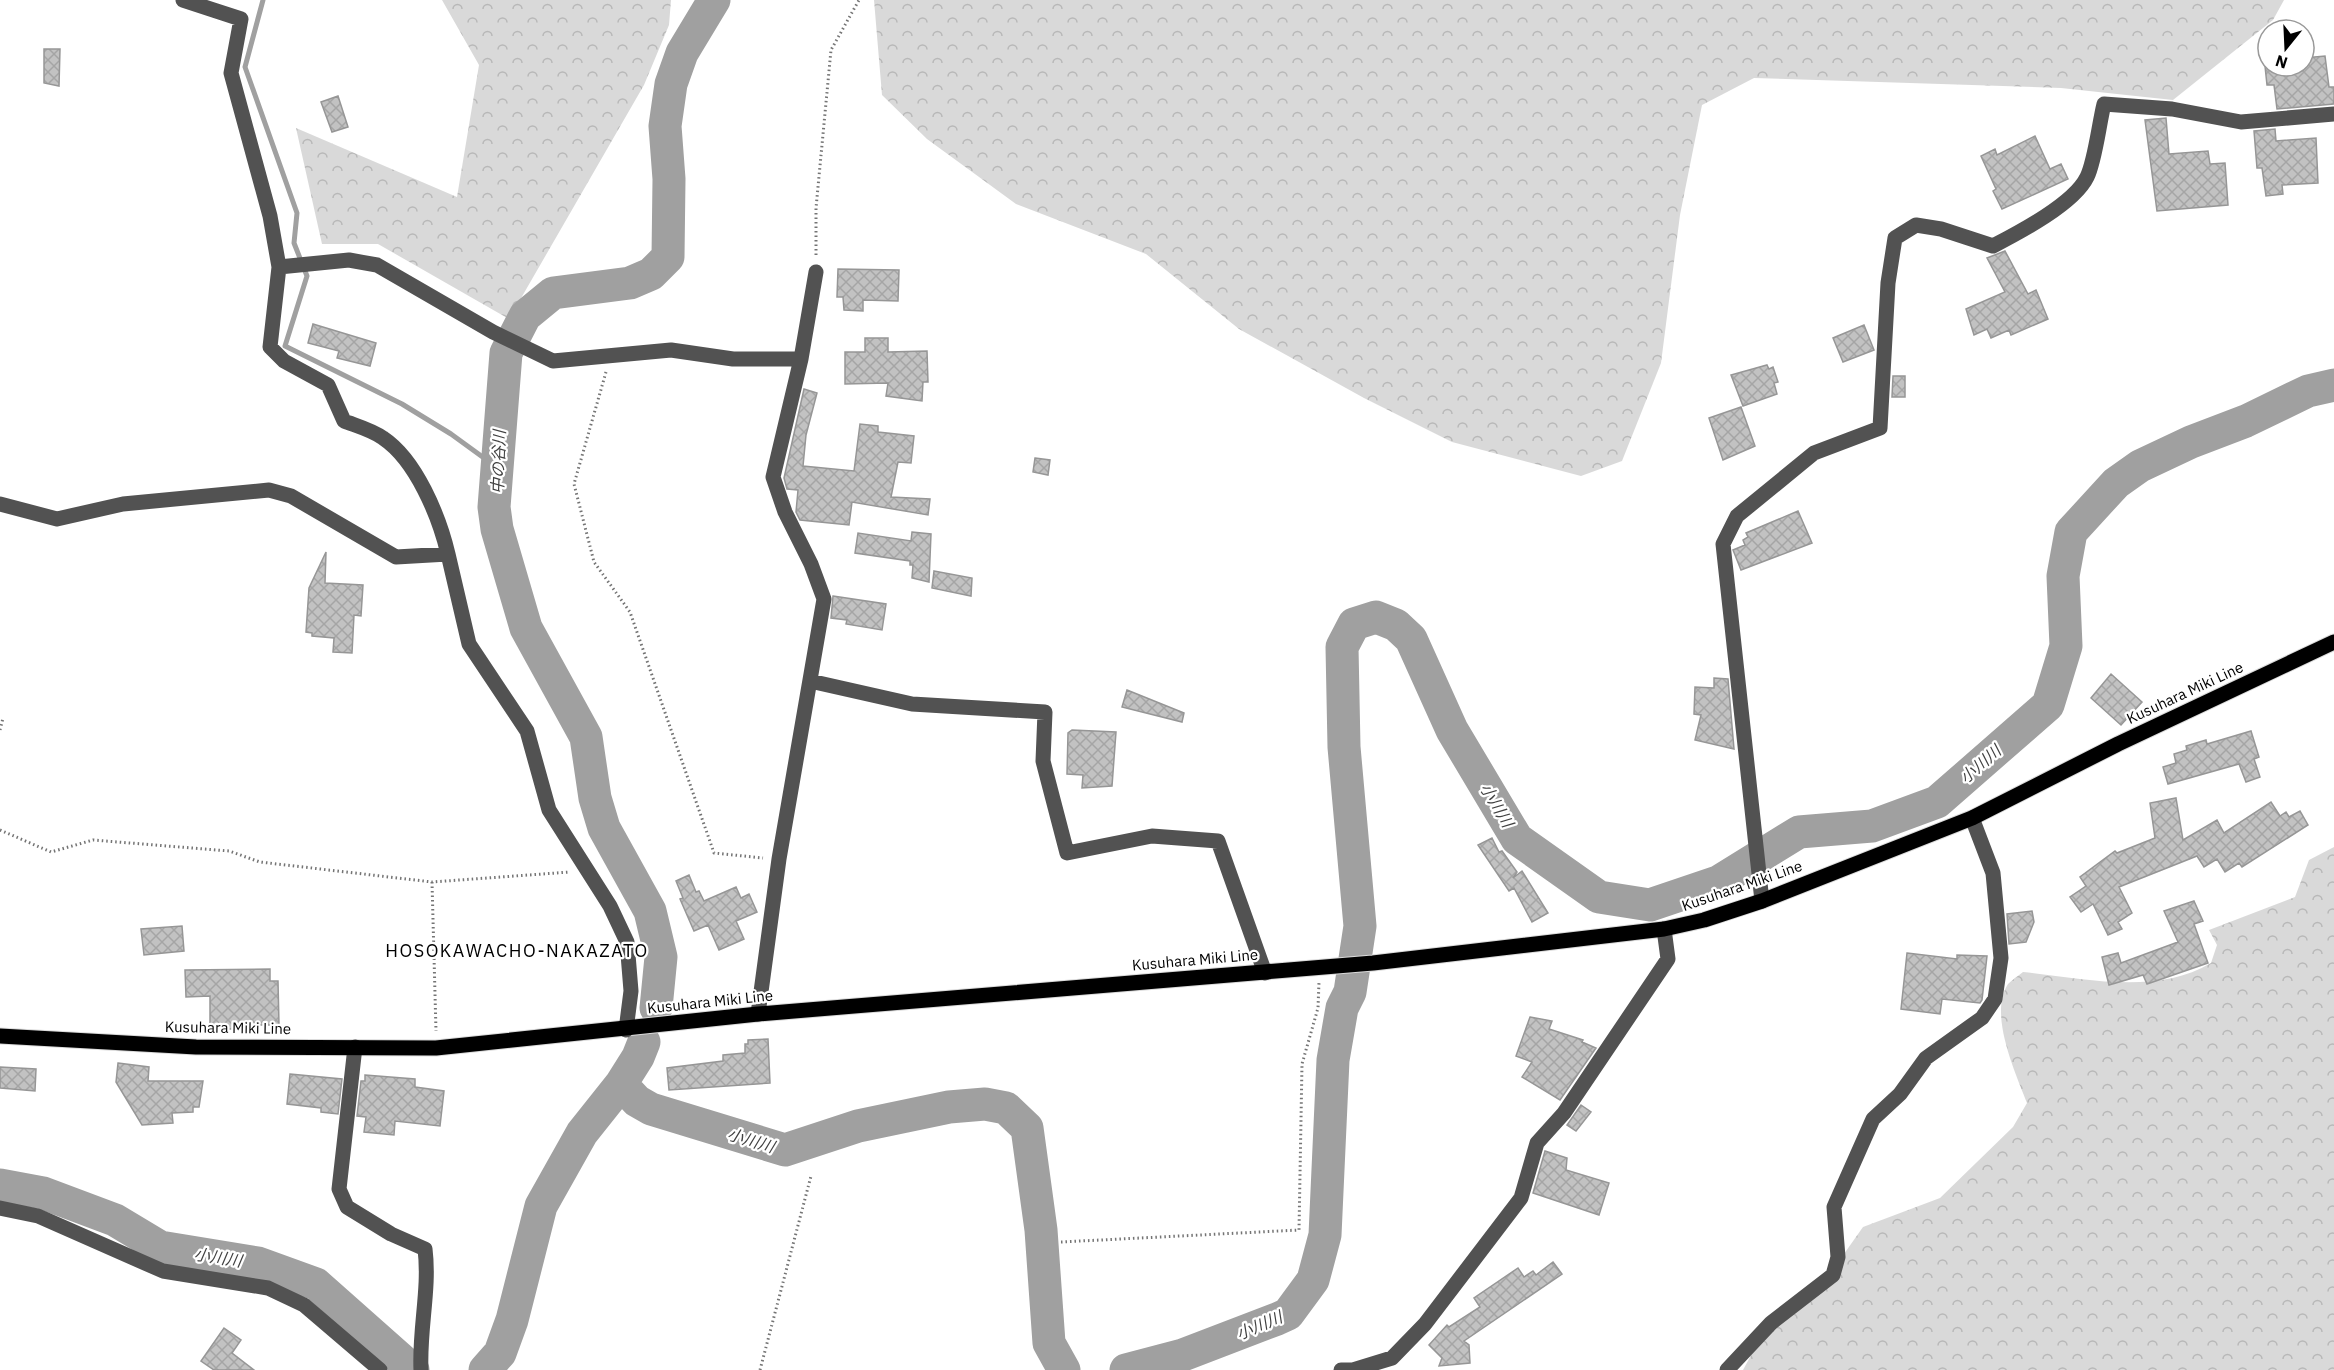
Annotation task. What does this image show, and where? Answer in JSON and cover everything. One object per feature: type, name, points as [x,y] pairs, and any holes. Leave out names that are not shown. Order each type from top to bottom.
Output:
[{"type":"main road","name":"Kusuhara Miki Line","points":[[0,1036],[196,1047],[436,1048],[626,1030],[758,1014],[1373,963],[1664,929],[1762,901],[1972,818],[2118,744],[2334,642]]},
{"type":"street","points":[[183,0],[241,19],[231,73],[285,266],[270,347],[284,361],[328,385],[345,421],[382,437],[407,459],[443,531],[469,644],[527,731],[549,810],[610,906],[627,942],[632,991],[626,1030]]},
{"type":"street","points":[[1762,901],[1724,544],[1737,516],[1814,453],[1880,428],[1888,283],[1895,238],[1916,225],[1941,229],[1993,246],[2033,226],[2064,201],[2086,178],[2104,104],[2172,109],[2241,122],[2334,114]]},
{"type":"street","points":[[285,266],[349,260],[378,265],[493,332],[553,362],[671,350],[733,359],[801,359]]},
{"type":"street","points":[[758,1014],[779,859],[824,599],[811,564],[785,512],[773,477],[801,359],[816,272]]},
{"type":"street","points":[[0,504],[57,519],[123,504],[269,490],[291,496],[396,557],[448,554]]},
{"type":"street","points":[[810,681],[912,704],[1045,712],[1043,761],[1067,853],[1152,836],[1218,841],[1265,973]]},
{"type":"street","points":[[1727,1370],[1770,1323],[1833,1275],[1838,1257],[1834,1207],[1873,1119],[1900,1094],[1926,1058],[1982,1018],[1995,999],[2001,958],[1993,873],[1972,818]]},
{"type":"street","points":[[1341,1370],[1353,1370],[1392,1358],[1425,1324],[1521,1198],[1537,1143],[1564,1113],[1668,959],[1664,929]]},
{"type":"street","points":[[356,1047],[339,1189],[347,1207],[391,1234],[425,1249],[428,1273],[420,1337],[421,1370]]},
{"type":"street","points":[[0,1208],[38,1216],[163,1271],[268,1288],[304,1305],[380,1370]]},
{"type":"path","points":[[816,272],[816,208],[831,50],[859,0]]},
{"type":"path","points":[[610,355],[574,484],[594,562],[630,612],[714,854],[779,859]]},
{"type":"path","points":[[0,730],[3,718]]},
{"type":"path","points":[[0,830],[51,852],[93,840],[229,851],[260,862],[432,882],[589,871]]},
{"type":"path","points":[[432,882],[436,1048]]},
{"type":"path","points":[[1061,1242],[1299,1230],[1302,1064],[1318,1008],[1319,968]]},
{"type":"path","points":[[760,1370],[811,1176]]},
{"type":"green space","points":[[442,0],[671,0],[669,25],[644,85],[509,319],[378,244],[322,244],[296,128],[457,197],[479,65]]},
{"type":"green space","points":[[874,0],[2284,0],[2274,18],[2256,18],[2256,34],[2173,100],[2061,88],[1754,78],[1702,105],[1680,215],[1661,363],[1622,461],[1581,476],[1452,442],[1364,398],[1239,329],[1146,254],[1016,204],[927,139],[882,95]]},
{"type":"green space","points":[[2334,847],[2334,1370],[1743,1370],[1762,1335],[1827,1278],[1863,1227],[1940,1198],[2013,1127],[2027,1103],[2011,1061],[2002,1027],[2003,997],[2010,982],[2023,972],[2119,982],[2167,979],[2190,973],[2211,963],[2217,945],[2209,930],[2295,897],[2309,860]]},
{"type":"building","points":[[44,49],[60,49],[59,86],[44,83]]},
{"type":"building","points":[[2325,56],[2329,87],[2334,87],[2334,104],[2277,109],[2274,85],[2267,85],[2266,78],[2316,78],[2316,57]]},
{"type":"building","points":[[338,96],[348,127],[332,132],[321,102]]},
{"type":"building","points":[[2166,118],[2169,154],[2208,151],[2210,164],[2225,163],[2228,205],[2157,211],[2145,120]]},
{"type":"building","points":[[2275,129],[2276,141],[2316,138],[2318,183],[2282,185],[2283,194],[2266,196],[2262,168],[2257,168],[2254,131]]},
{"type":"building","points":[[2035,136],[2050,169],[2061,164],[2068,179],[2002,209],[1981,156],[1995,149],[1997,155]]},
{"type":"building","points":[[2005,251],[2028,294],[2036,290],[2048,319],[2011,335],[2009,330],[1991,338],[1987,329],[1974,335],[1966,309],[2005,292],[1987,258]]},
{"type":"building","points":[[838,269],[899,270],[898,301],[863,300],[863,311],[844,310],[843,297],[837,297]]},
{"type":"building","points":[[313,324],[376,343],[370,366],[337,358],[339,351],[308,343]]},
{"type":"building","points":[[1864,325],[1874,350],[1843,362],[1833,338]]},
{"type":"building","points":[[865,338],[888,338],[888,352],[927,351],[928,382],[923,382],[922,401],[886,396],[888,383],[845,384],[845,352],[865,352]]},
{"type":"building","points":[[1767,365],[1769,369],[1773,367],[1778,382],[1774,383],[1777,394],[1743,406],[1731,375]]},
{"type":"building","points":[[1893,376],[1905,376],[1905,397],[1892,397]]},
{"type":"building","points":[[804,389],[817,393],[806,435],[803,466],[854,471],[860,424],[878,426],[878,432],[914,436],[911,463],[898,462],[891,497],[930,499],[928,515],[852,502],[849,525],[800,520],[796,512],[798,490],[787,489],[784,478]]},
{"type":"building","points":[[1741,407],[1755,446],[1723,460],[1709,418]]},
{"type":"building","points":[[1035,458],[1050,460],[1048,475],[1033,472]]},
{"type":"building","points":[[1798,511],[1812,543],[1741,570],[1733,550],[1745,545],[1743,540],[1748,537],[1746,533]]},
{"type":"building","points":[[912,532],[931,534],[929,582],[912,578],[913,565],[910,565],[910,561],[855,553],[858,533],[911,541]]},
{"type":"building","points":[[326,552],[325,583],[363,585],[361,616],[354,615],[352,653],[333,652],[334,638],[312,636],[312,633],[306,632],[309,588]]},
{"type":"building","points":[[934,571],[972,578],[971,596],[932,588]]},
{"type":"building","points":[[833,596],[886,604],[882,630],[846,624],[847,620],[831,618]]},
{"type":"building","points":[[2111,674],[2142,702],[2121,725],[2091,698]]},
{"type":"building","points":[[1714,678],[1728,679],[1734,749],[1695,740],[1701,715],[1694,714],[1695,687],[1714,688]]},
{"type":"building","points":[[1127,690],[1184,713],[1182,722],[1122,707]]},
{"type":"building","points":[[1072,730],[1116,732],[1112,786],[1082,788],[1083,775],[1067,774],[1068,733]]},
{"type":"building","points":[[2251,731],[2259,757],[2254,759],[2260,777],[2246,782],[2239,764],[2168,784],[2163,767],[2176,763],[2174,754],[2187,750],[2186,746],[2206,740],[2207,744]]},
{"type":"building","points":[[2176,798],[2183,840],[2217,820],[2224,833],[2271,802],[2280,816],[2286,812],[2289,817],[2300,811],[2308,825],[2242,867],[2239,863],[2225,872],[2217,859],[2204,867],[2197,856],[2119,887],[2132,913],[2118,922],[2122,929],[2108,935],[2093,904],[2081,912],[2070,897],[2086,886],[2080,877],[2115,851],[2117,853],[2155,838],[2150,803]]},
{"type":"building","points":[[1492,838],[1499,852],[1502,851],[1517,872],[1513,878],[1522,871],[1548,913],[1532,922],[1514,888],[1509,891],[1478,845]]},
{"type":"building","points":[[689,875],[696,892],[699,891],[704,901],[736,887],[741,898],[749,894],[757,912],[736,921],[744,939],[719,950],[708,925],[694,931],[680,899],[683,898],[676,881]]},
{"type":"building","points":[[2194,901],[2203,921],[2194,924],[2208,963],[2147,984],[2143,975],[2109,985],[2102,957],[2118,953],[2121,963],[2178,942],[2164,911]]},
{"type":"building","points":[[2032,911],[2034,922],[2026,942],[2009,944],[2007,914]]},
{"type":"building","points":[[182,926],[184,951],[144,955],[141,929]]},
{"type":"building","points":[[1907,953],[1957,959],[1957,955],[1987,956],[1982,1000],[1980,1003],[1942,999],[1940,1014],[1901,1009]]},
{"type":"building","points":[[270,969],[270,981],[278,981],[279,1025],[242,1025],[242,1029],[213,1029],[213,1024],[210,1024],[210,996],[186,997],[185,970]]},
{"type":"building","points":[[1530,1017],[1552,1021],[1549,1029],[1583,1040],[1582,1042],[1596,1048],[1560,1100],[1522,1077],[1532,1062],[1516,1056]]},
{"type":"building","points":[[768,1039],[770,1083],[669,1090],[667,1068],[723,1061],[723,1055],[745,1053],[745,1044],[748,1044],[748,1040]]},
{"type":"building","points":[[118,1063],[149,1067],[148,1081],[203,1081],[199,1107],[193,1107],[193,1112],[172,1113],[173,1123],[142,1125],[116,1082]]},
{"type":"building","points":[[0,1067],[36,1069],[35,1091],[0,1088]]},
{"type":"building","points":[[290,1074],[342,1079],[338,1114],[321,1112],[321,1108],[287,1104]]},
{"type":"building","points":[[365,1075],[415,1079],[415,1087],[444,1091],[440,1126],[395,1121],[394,1135],[364,1132],[366,1117],[357,1116],[361,1081],[365,1081]]},
{"type":"building","points":[[1581,1105],[1591,1112],[1576,1131],[1567,1125]]},
{"type":"building","points":[[1545,1151],[1567,1158],[1566,1170],[1609,1183],[1599,1215],[1533,1193]]},
{"type":"building","points":[[1553,1262],[1562,1274],[1464,1341],[1469,1345],[1470,1363],[1439,1366],[1442,1358],[1429,1345],[1447,1325],[1449,1327],[1480,1307],[1474,1298],[1518,1268],[1524,1277],[1533,1271],[1536,1275]]},
{"type":"building","points":[[224,1328],[241,1340],[232,1353],[254,1370],[214,1370],[201,1361]]},
{"type":"waterway","points":[[263,0],[245,67],[297,213],[294,243],[307,276],[285,346],[402,404],[451,434],[495,466]]},
{"type":"waterway","name":"中の谷川","points":[[656,1008],[661,957],[650,911],[604,828],[595,798],[586,737],[526,628],[497,529],[494,507],[506,353],[525,316],[553,293],[630,283],[651,274],[668,257],[669,179],[665,126],[671,84],[682,53],[714,0]]},
{"type":"waterway","name":"小川川","points":[[1126,1370],[1183,1355],[1288,1314],[1313,1280],[1325,1235],[1333,1060],[1342,1008],[1350,992],[1360,926],[1344,747],[1342,647],[1354,624],[1376,617],[1396,625],[1411,639],[1452,730],[1517,839],[1599,897],[1650,905],[1718,882],[1799,832],[1872,826],[1937,802],[2048,705],[2066,646],[2063,576],[2071,532],[2116,483],[2140,466],[2191,442],[2246,421],[2308,391],[2334,385]]},
{"type":"waterway","name":"中の谷川","points":[[621,1084],[638,1057],[644,1042]]},
{"type":"waterway","name":"小川川","points":[[485,1370],[500,1353],[512,1320],[541,1206],[582,1133],[621,1084],[637,1101],[651,1109],[785,1150],[858,1126],[949,1107],[985,1104],[1006,1108],[1027,1128],[1041,1230],[1049,1343],[1064,1370]]},
{"type":"waterway","name":"小川川","points":[[0,1185],[43,1193],[115,1220],[160,1247],[258,1263],[316,1284],[413,1370]]},
{"type":"district","name":"HOSOKAWACHO-NAKAZATO","points":[[517,951]]}]
